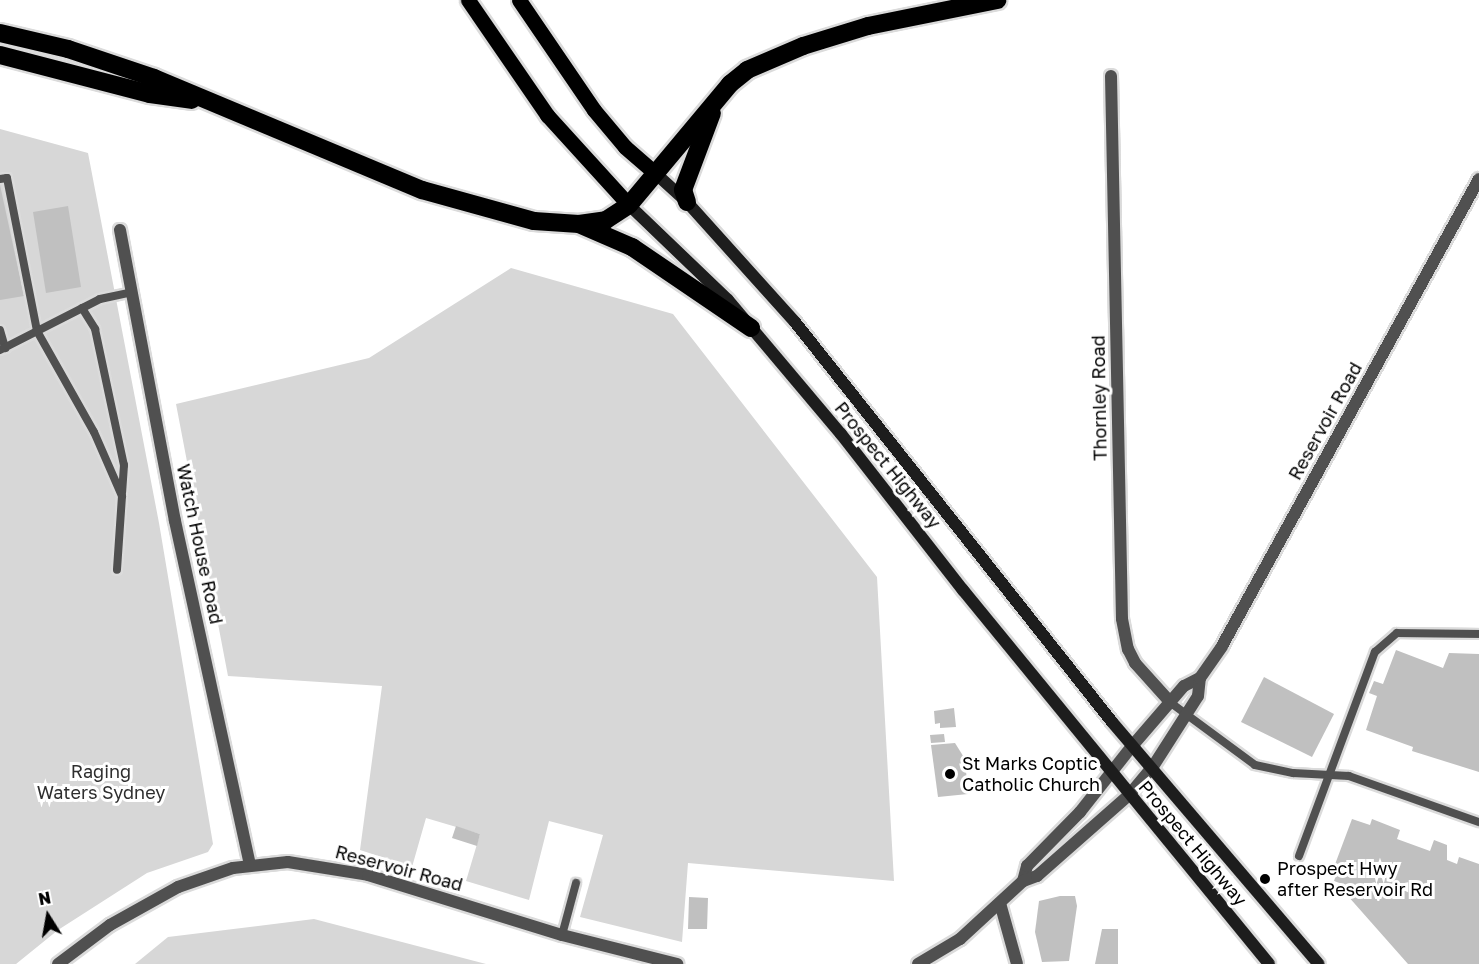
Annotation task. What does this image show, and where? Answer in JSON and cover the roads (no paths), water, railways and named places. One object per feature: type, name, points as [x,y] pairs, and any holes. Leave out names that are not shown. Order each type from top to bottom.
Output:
[{"type":"highway","points":[[0,33],[107,60],[220,104],[422,190],[534,221],[579,224],[606,220],[629,205],[654,172],[747,70],[803,46],[935,10],[997,0]]},
{"type":"highway","points":[[0,55],[150,94],[220,104]]},
{"type":"highway","points":[[687,202],[683,190],[715,103]]},
{"type":"highway","points":[[579,224],[632,247],[751,328]]},
{"type":"main road","name":"Prospect Highway","points":[[468,0],[548,115],[629,205],[728,300],[842,434],[1111,773],[1269,964]]},
{"type":"main road","name":"Prospect Highway","points":[[521,3],[594,110],[625,147],[687,202],[847,384],[1133,745],[1319,964]]},
{"type":"street","name":"Thornley Road","points":[[1111,76],[1122,627],[1135,663],[1171,703]]},
{"type":"street","name":"Reservoir Road","points":[[918,964],[960,939],[1023,881],[1037,876],[1129,795],[1152,768],[1198,696],[1200,678],[1222,646],[1479,179]]},
{"type":"street","name":"Watch House Road","points":[[120,230],[175,520],[250,865]]},
{"type":"street","name":"Reservoir Road","points":[[1023,881],[1027,866],[1080,812],[1184,686],[1200,678]]},
{"type":"street","name":"Reservoir Road","points":[[58,964],[110,925],[158,896],[195,879],[250,865],[306,864],[368,875],[562,935],[677,964]]},
{"type":"street","points":[[1000,903],[1017,964]]},
{"type":"lane","points":[[0,179],[7,178],[37,331],[94,432],[122,496]]},
{"type":"lane","points":[[0,330],[3,349],[82,308],[132,292]]},
{"type":"lane","points":[[82,308],[95,329],[124,465],[117,570]]},
{"type":"lane","points":[[1299,856],[1375,652],[1397,633],[1419,631],[1479,634]]},
{"type":"lane","points":[[1171,703],[1254,765],[1293,773],[1349,776],[1479,822]]},
{"type":"lane","points":[[562,935],[576,883]]},
{"type":"place","name":"St Marks Coptic Catholic Church","points":[[950,774]]},
{"type":"place","name":"Prospect Hwy after Reservoir Rd","points":[[1265,879]]},
{"type":"park label","name":"Raging Waters Sydney","points":[[101,782]]}]
